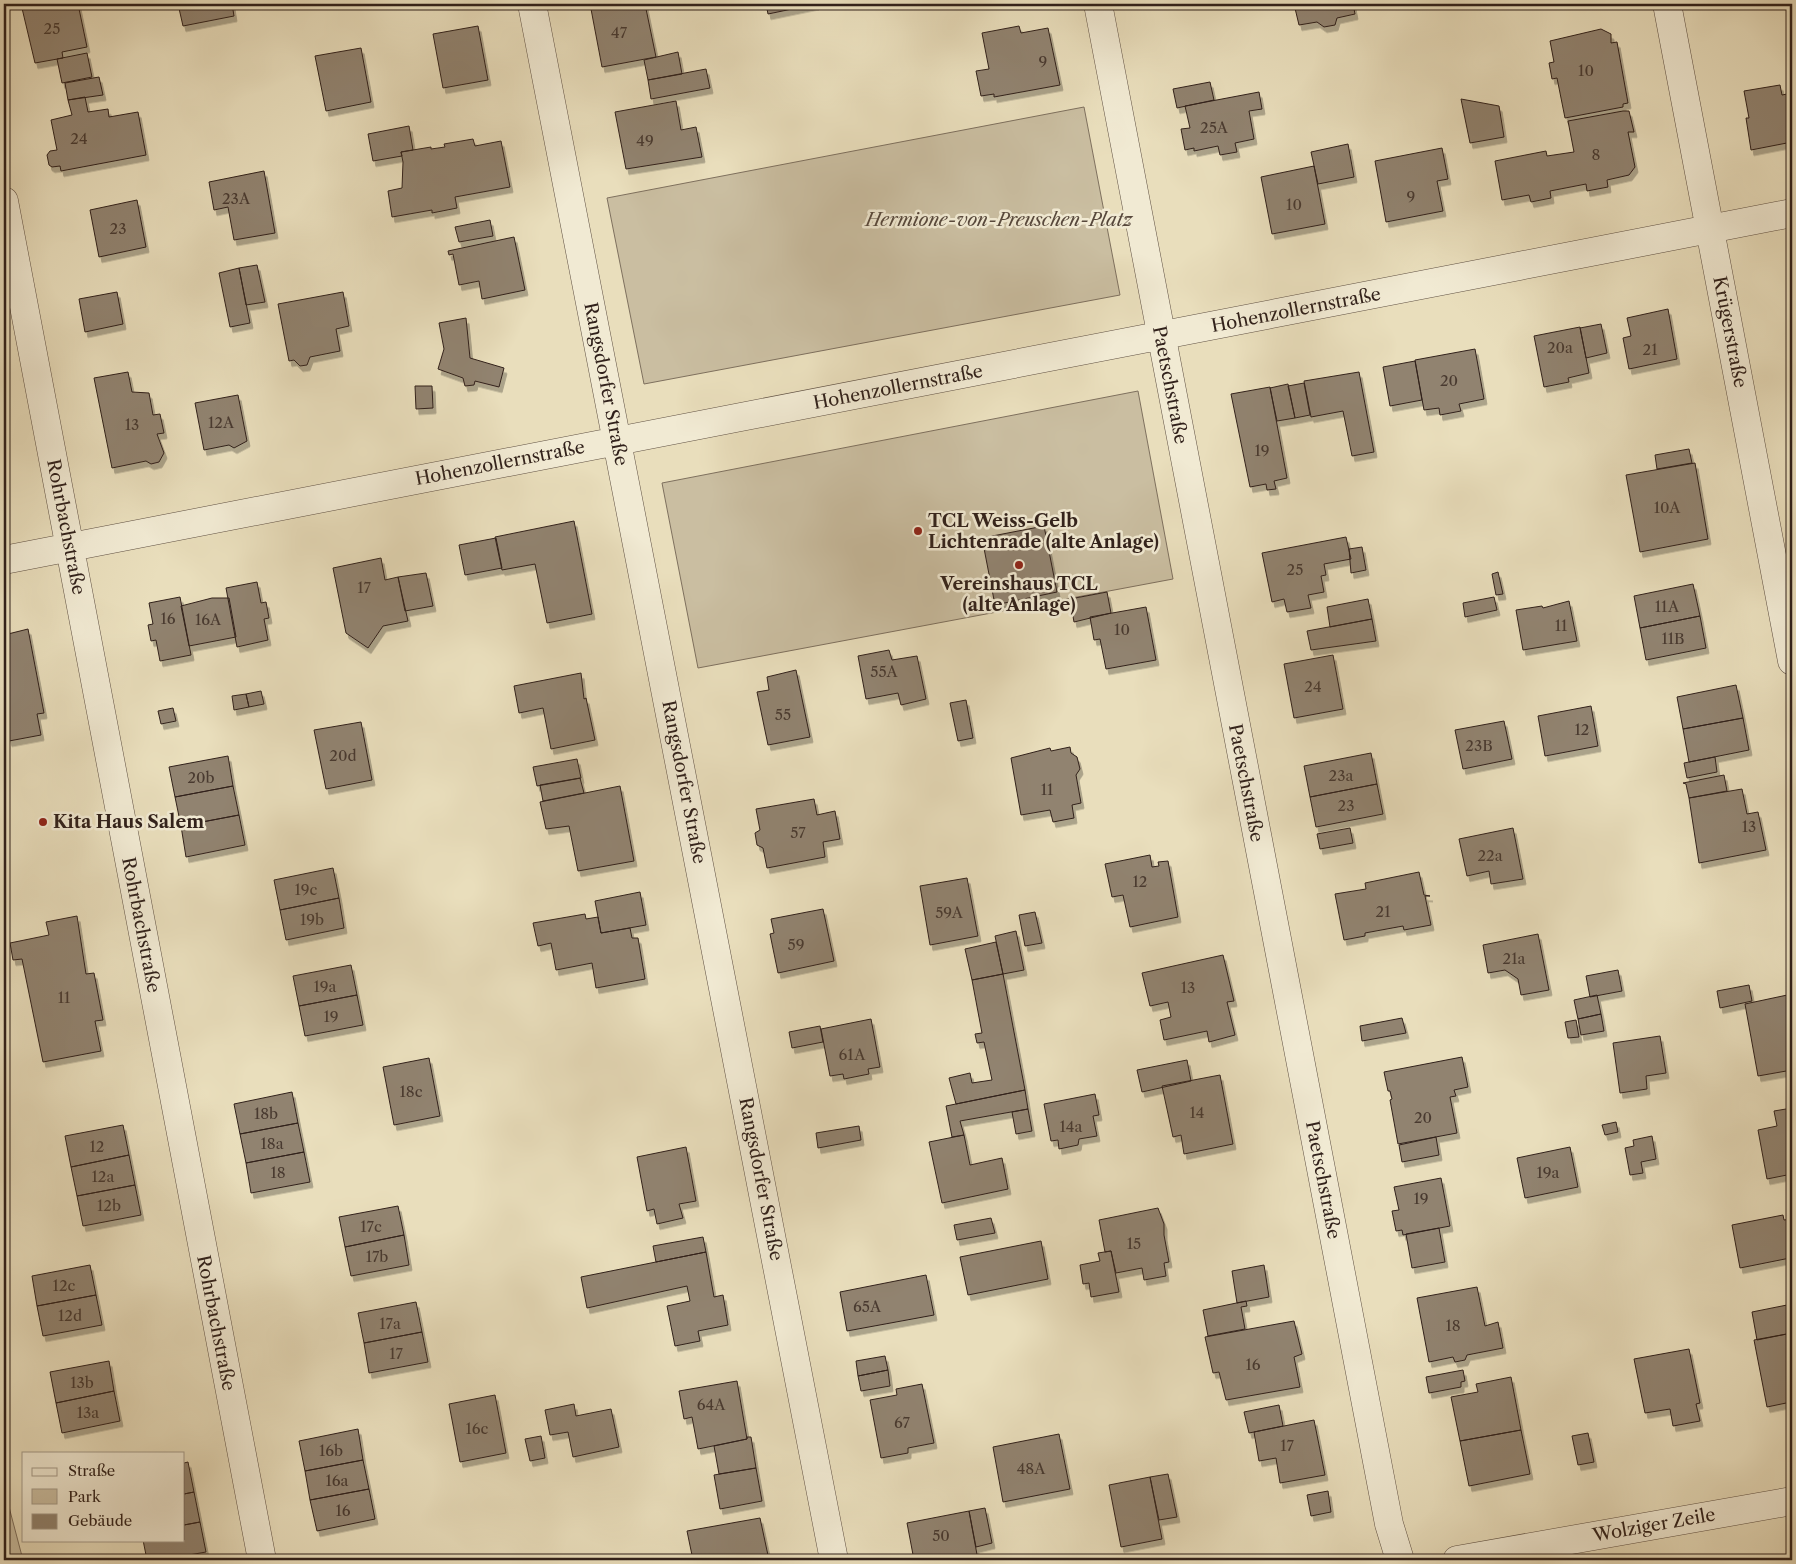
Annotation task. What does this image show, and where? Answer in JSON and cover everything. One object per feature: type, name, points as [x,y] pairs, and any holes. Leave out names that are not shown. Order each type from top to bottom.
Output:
[{"type":"street","name":"Rangsdorfer Straße","points":[[532,4],[616,441],[727,1000],[834,1560]]},
{"type":"street","name":"Paetschstraße","points":[[1098,4],[1160,336],[1389,1524],[1400,1560]]},
{"type":"street","name":"Krügerstraße","points":[[1667,4],[1792,661]]},
{"type":"street","name":"Rohrbachstraße","points":[[4,201],[224,1368],[262,1560]]},
{"type":"street","name":"Hohenzollernstraße","points":[[4,560],[1792,213]]},
{"type":"street","name":"Wolziger Zeile","points":[[1457,1560],[1792,1501]]},
{"type":"green space","name":"Hermione-von-Preuschen-Platz","points":[[1084,107],[1120,295],[644,384],[607,198]]},
{"type":"green space","name":"TCL Weiss-Gelb Lichtenrade (alte Anlage)","points":[[1138,391],[1173,579],[698,668],[662,483]]},
{"type":"green space","points":[[4,1488],[23,1560],[4,1560]]},
{"type":"building","points":[[21,4],[78,4],[87,47],[62,52],[63,58],[35,63]]},
{"type":"building","points":[[178,4],[232,4],[234,16],[183,26]]},
{"type":"building","points":[[604,4],[645,4],[656,57],[602,67],[591,9],[605,6]]},
{"type":"building","points":[[766,4],[816,4],[768,14]]},
{"type":"building","points":[[1294,4],[1353,4],[1355,14],[1337,18],[1335,25],[1324,27],[1317,22],[1299,25]]},
{"type":"building","points":[[478,26],[488,80],[443,88],[433,34]]},
{"type":"building","points":[[1019,26],[1021,33],[1048,28],[1060,85],[994,97],[994,94],[981,96],[976,71],[989,69],[982,33]]},
{"type":"building","points":[[1601,29],[1611,34],[1611,43],[1617,42],[1628,103],[1623,104],[1623,107],[1565,118],[1557,78],[1552,79],[1549,63],[1554,62],[1550,41]]},
{"type":"building","points":[[361,48],[371,102],[326,111],[315,56]]},
{"type":"building","points":[[678,52],[682,74],[648,80],[644,60]]},
{"type":"building","points":[[87,53],[92,77],[62,83],[57,59]]},
{"type":"building","points":[[706,69],[710,88],[651,99],[648,80]]},
{"type":"building","points":[[99,77],[103,95],[68,100],[65,83]]},
{"type":"building","points":[[1210,82],[1214,100],[1177,108],[1173,89]]},
{"type":"building","points":[[1780,85],[1782,95],[1792,93],[1792,142],[1751,150],[1746,118],[1749,118],[1744,91]]},
{"type":"building","points":[[1259,92],[1262,109],[1249,111],[1254,139],[1235,143],[1237,152],[1220,155],[1218,146],[1194,151],[1194,148],[1185,150],[1181,129],[1190,128],[1185,106]]},
{"type":"building","points":[[85,97],[88,112],[108,109],[109,117],[138,112],[146,155],[61,171],[60,166],[52,167],[49,165],[47,155],[50,151],[57,150],[51,120],[72,115],[68,100]]},
{"type":"building","points":[[1461,99],[1499,106],[1504,137],[1470,143]]},
{"type":"building","points":[[676,101],[681,130],[696,127],[702,157],[626,169],[615,112]]},
{"type":"building","points":[[1629,111],[1634,132],[1628,132],[1635,167],[1629,175],[1607,180],[1608,187],[1587,191],[1586,184],[1550,191],[1551,198],[1531,202],[1529,195],[1502,200],[1495,161],[1546,151],[1547,156],[1574,152],[1568,121]]},
{"type":"building","points":[[409,126],[413,150],[401,152],[402,156],[373,161],[368,134]]},
{"type":"building","points":[[473,139],[475,146],[501,141],[510,187],[455,197],[457,208],[432,213],[432,210],[392,217],[388,191],[402,188],[403,162],[401,152],[431,147],[431,149],[445,147],[444,144]]},
{"type":"building","points":[[1348,144],[1354,177],[1318,184],[1311,152]]},
{"type":"building","points":[[1442,148],[1448,179],[1437,181],[1443,211],[1386,222],[1375,161]]},
{"type":"building","points":[[1314,166],[1325,224],[1272,234],[1261,177]]},
{"type":"building","points":[[264,171],[275,233],[234,240],[228,207],[214,210],[209,182]]},
{"type":"building","points":[[137,200],[146,247],[99,257],[90,210]]},
{"type":"building","points":[[490,220],[493,236],[459,242],[455,227]]},
{"type":"building","points":[[514,237],[525,290],[482,299],[479,281],[459,285],[453,254],[449,255],[448,251]]},
{"type":"building","points":[[257,265],[265,302],[246,305],[239,268]]},
{"type":"building","points":[[239,268],[250,323],[230,327],[219,273]]},
{"type":"building","points":[[1792,288],[1792,316],[1787,289]]},
{"type":"building","points":[[117,292],[123,324],[85,332],[79,299]]},
{"type":"building","points":[[343,292],[349,326],[336,329],[340,351],[310,357],[307,365],[300,366],[294,360],[289,361],[278,304]]},
{"type":"building","points":[[1668,309],[1677,359],[1629,369],[1623,338],[1631,336],[1627,318]]},
{"type":"building","points":[[466,318],[470,358],[504,368],[499,387],[475,381],[474,385],[465,386],[463,378],[438,369],[444,349],[439,323]]},
{"type":"building","points":[[1601,324],[1607,353],[1586,358],[1580,328]]},
{"type":"building","points":[[1580,327],[1589,373],[1568,378],[1569,382],[1544,387],[1534,336]]},
{"type":"building","points":[[1475,349],[1484,399],[1459,404],[1461,411],[1440,415],[1439,408],[1424,410],[1415,360]]},
{"type":"building","points":[[1415,361],[1422,400],[1390,406],[1383,367]]},
{"type":"building","points":[[128,372],[132,392],[149,393],[153,415],[160,414],[164,433],[157,434],[164,453],[159,462],[151,464],[146,461],[112,468],[94,378]]},
{"type":"building","points":[[1359,372],[1374,452],[1352,456],[1343,411],[1311,417],[1304,381]]},
{"type":"building","points":[[1304,383],[1310,415],[1295,418],[1288,386]]},
{"type":"building","points":[[1288,384],[1295,418],[1277,421],[1270,388]]},
{"type":"building","points":[[415,386],[432,386],[433,408],[416,409]]},
{"type":"building","points":[[1270,387],[1287,478],[1274,481],[1276,489],[1267,490],[1266,484],[1250,487],[1231,394]]},
{"type":"building","points":[[238,395],[247,441],[234,448],[229,445],[204,450],[195,403]]},
{"type":"building","points":[[1689,449],[1692,463],[1657,469],[1655,455]]},
{"type":"building","points":[[1695,463],[1708,539],[1640,552],[1626,475]]},
{"type":"building","points":[[574,521],[592,614],[547,623],[535,564],[502,570],[495,537]]},
{"type":"building","name":"Vereinshaus TCL (alte Anlage)","points":[[1044,526],[1057,592],[995,605],[982,538]]},
{"type":"building","points":[[1346,537],[1351,559],[1324,564],[1326,575],[1321,576],[1324,592],[1308,595],[1311,608],[1287,612],[1284,599],[1272,602],[1262,553]]},
{"type":"building","points":[[496,538],[502,568],[465,575],[459,545]]},
{"type":"building","points":[[1362,547],[1366,570],[1351,573],[1349,549]]},
{"type":"building","points":[[381,558],[385,580],[398,577],[408,621],[383,626],[368,648],[346,633],[333,568]]},
{"type":"building","points":[[1498,572],[1503,594],[1496,595],[1492,574]]},
{"type":"building","points":[[426,573],[433,606],[405,611],[398,577]]},
{"type":"building","points":[[257,582],[261,603],[266,602],[269,618],[264,619],[268,640],[237,647],[226,588]]},
{"type":"building","points":[[1693,584],[1700,616],[1640,628],[1634,596]]},
{"type":"building","points":[[1107,592],[1111,613],[1074,622],[1070,599]]},
{"type":"building","points":[[180,597],[191,655],[160,661],[156,640],[151,641],[148,625],[153,624],[149,603]]},
{"type":"building","points":[[1494,597],[1497,610],[1465,617],[1463,603]]},
{"type":"building","points":[[212,598],[229,598],[236,637],[189,646],[181,606]]},
{"type":"building","points":[[1368,599],[1372,619],[1330,627],[1327,607]]},
{"type":"building","points":[[1569,601],[1577,641],[1523,650],[1516,610],[1542,606],[1543,608]]},
{"type":"building","points":[[1146,607],[1156,660],[1106,669],[1100,639],[1094,640],[1090,617]]},
{"type":"building","points":[[1700,616],[1706,648],[1646,660],[1640,628]]},
{"type":"building","points":[[1372,619],[1376,641],[1311,650],[1307,631]]},
{"type":"building","points":[[28,629],[44,713],[37,714],[41,735],[9,741],[4,720],[4,635]]},
{"type":"building","points":[[889,650],[892,660],[917,656],[926,699],[901,705],[898,693],[866,699],[858,656]]},
{"type":"building","points":[[1333,655],[1343,709],[1294,718],[1284,664]]},
{"type":"building","points":[[796,670],[810,737],[768,745],[757,692],[769,690],[767,677]]},
{"type":"building","points":[[581,673],[584,699],[586,698],[595,740],[551,749],[543,708],[519,713],[514,686]]},
{"type":"building","points":[[1736,685],[1743,718],[1683,729],[1677,697]]},
{"type":"building","points":[[261,691],[264,704],[249,707],[246,694]]},
{"type":"building","points":[[246,694],[249,707],[234,710],[232,696]]},
{"type":"building","points":[[966,700],[973,738],[958,741],[950,703]]},
{"type":"building","points":[[1591,706],[1598,746],[1545,756],[1538,716]]},
{"type":"building","points":[[173,708],[176,721],[161,724],[158,711]]},
{"type":"building","points":[[1743,718],[1749,750],[1689,762],[1683,729]]},
{"type":"building","points":[[1504,721],[1512,759],[1463,769],[1455,730]]},
{"type":"building","points":[[361,722],[372,780],[326,789],[314,730]]},
{"type":"building","points":[[1070,747],[1071,753],[1077,757],[1080,769],[1076,775],[1081,803],[1072,805],[1074,818],[1053,822],[1050,810],[1021,815],[1011,758],[1050,748],[1051,751]]},
{"type":"building","points":[[1371,753],[1377,784],[1310,797],[1304,766]]},
{"type":"building","points":[[228,756],[233,786],[175,797],[169,767]]},
{"type":"building","points":[[1715,757],[1717,772],[1687,778],[1684,763]]},
{"type":"building","points":[[577,759],[581,778],[537,786],[533,767]]},
{"type":"building","points":[[1724,775],[1727,791],[1689,798],[1686,784],[1683,783]]},
{"type":"building","points":[[580,778],[584,793],[543,801],[540,785]]},
{"type":"building","points":[[1377,784],[1383,814],[1316,827],[1310,797]]},
{"type":"building","points":[[233,786],[239,815],[181,826],[175,797]]},
{"type":"building","points":[[620,786],[634,861],[578,871],[569,826],[546,829],[540,802]]},
{"type":"building","points":[[1742,789],[1747,814],[1758,812],[1766,850],[1699,863],[1689,798]]},
{"type":"building","points":[[814,799],[817,815],[835,811],[840,839],[823,842],[825,857],[767,868],[763,848],[757,845],[755,833],[760,830],[756,809]]},
{"type":"building","points":[[239,815],[245,845],[186,857],[181,826]]},
{"type":"building","points":[[1350,828],[1353,843],[1320,849],[1317,834]]},
{"type":"building","points":[[1513,828],[1523,879],[1491,884],[1489,871],[1467,876],[1459,839]]},
{"type":"building","points":[[1150,855],[1152,867],[1159,866],[1158,862],[1168,861],[1178,917],[1130,927],[1123,895],[1112,897],[1105,864]]},
{"type":"building","points":[[333,868],[339,898],[280,910],[274,880]]},
{"type":"building","points":[[1419,872],[1424,895],[1430,896],[1425,896],[1431,925],[1404,930],[1403,926],[1365,933],[1365,936],[1344,940],[1335,894],[1366,889],[1365,883]]},
{"type":"building","points":[[967,878],[978,936],[930,945],[920,886]]},
{"type":"building","points":[[640,892],[646,925],[601,933],[595,901]]},
{"type":"building","points":[[339,898],[344,928],[286,940],[280,910]]},
{"type":"building","points":[[823,909],[834,961],[778,973],[770,934],[774,933],[771,919]]},
{"type":"building","points":[[1035,912],[1042,943],[1025,946],[1019,915]]},
{"type":"building","points":[[585,914],[586,919],[598,917],[601,933],[630,928],[632,938],[638,938],[645,979],[596,988],[592,963],[556,970],[551,943],[538,946],[533,923]]},
{"type":"building","points":[[77,916],[86,974],[94,973],[103,1020],[95,1021],[101,1051],[43,1062],[22,959],[13,960],[10,943],[49,935],[46,922]]},
{"type":"building","points":[[1016,931],[1024,970],[1003,974],[995,936]]},
{"type":"building","points":[[1538,934],[1549,990],[1521,995],[1518,979],[1505,970],[1488,973],[1483,945]]},
{"type":"building","points":[[996,942],[1003,974],[972,980],[965,949]]},
{"type":"building","points":[[1223,955],[1234,1001],[1227,1002],[1235,1035],[1209,1042],[1207,1031],[1164,1040],[1160,1020],[1171,1017],[1168,1002],[1150,1006],[1142,973]]},
{"type":"building","points":[[351,965],[357,995],[299,1006],[293,976]]},
{"type":"building","points":[[1618,970],[1622,991],[1590,997],[1586,976]]},
{"type":"building","points":[[1003,974],[1025,1090],[956,1104],[949,1078],[970,1073],[972,1083],[992,1080],[984,1042],[977,1043],[975,1034],[982,1033],[972,980]]},
{"type":"building","points":[[1749,985],[1752,1001],[1720,1008],[1717,991]]},
{"type":"building","points":[[1792,994],[1792,1070],[1758,1076],[1745,1004]]},
{"type":"building","points":[[357,995],[363,1025],[305,1036],[299,1006]]},
{"type":"building","points":[[1597,995],[1601,1014],[1578,1019],[1574,1000]]},
{"type":"building","points":[[1601,1014],[1604,1031],[1581,1035],[1578,1019]]},
{"type":"building","points":[[1402,1018],[1406,1033],[1362,1041],[1360,1026]]},
{"type":"building","points":[[871,1019],[880,1067],[868,1069],[869,1074],[844,1079],[843,1074],[830,1076],[821,1029]]},
{"type":"building","points":[[1576,1020],[1579,1037],[1568,1038],[1565,1022]]},
{"type":"building","points":[[820,1026],[823,1042],[792,1048],[789,1032]]},
{"type":"building","points":[[1660,1036],[1666,1073],[1646,1076],[1647,1089],[1620,1093],[1613,1043]]},
{"type":"building","points":[[1462,1057],[1468,1087],[1454,1090],[1456,1096],[1450,1097],[1457,1133],[1398,1144],[1390,1100],[1392,1099],[1390,1091],[1388,1091],[1384,1072]]},
{"type":"building","points":[[429,1058],[440,1116],[394,1125],[383,1067]]},
{"type":"building","points":[[1187,1060],[1191,1081],[1142,1092],[1137,1070]]},
{"type":"building","points":[[1220,1075],[1233,1144],[1184,1154],[1181,1135],[1173,1137],[1162,1086]]},
{"type":"building","points":[[1025,1090],[1028,1109],[960,1121],[964,1135],[952,1137],[946,1106]]},
{"type":"building","points":[[292,1092],[298,1123],[240,1134],[234,1104]]},
{"type":"building","points":[[1095,1094],[1099,1115],[1093,1116],[1097,1136],[1079,1139],[1078,1145],[1059,1149],[1058,1140],[1051,1141],[1044,1104]]},
{"type":"building","points":[[1792,1108],[1792,1174],[1767,1179],[1758,1130],[1777,1126],[1774,1111]]},
{"type":"building","points":[[1028,1109],[1032,1131],[1016,1134],[1012,1112]]},
{"type":"building","points":[[1616,1122],[1618,1132],[1605,1135],[1602,1125]]},
{"type":"building","points":[[298,1123],[304,1152],[246,1163],[240,1134]]},
{"type":"building","points":[[123,1125],[129,1155],[71,1167],[65,1136]]},
{"type":"building","points":[[859,1126],[861,1140],[818,1148],[816,1133]]},
{"type":"building","points":[[964,1135],[970,1165],[1002,1158],[1008,1189],[942,1203],[929,1142]]},
{"type":"building","points":[[1652,1136],[1656,1159],[1641,1162],[1643,1173],[1630,1175],[1625,1148],[1634,1146],[1633,1140]]},
{"type":"building","points":[[1436,1137],[1439,1155],[1402,1162],[1399,1145]]},
{"type":"building","points":[[686,1147],[696,1201],[679,1204],[683,1218],[657,1224],[654,1209],[647,1211],[637,1157]]},
{"type":"building","points":[[1570,1147],[1578,1187],[1525,1198],[1517,1158]]},
{"type":"building","points":[[304,1152],[310,1182],[251,1193],[246,1163]]},
{"type":"building","points":[[129,1155],[135,1185],[77,1196],[71,1167]]},
{"type":"building","points":[[1441,1178],[1450,1226],[1403,1235],[1402,1230],[1396,1231],[1392,1211],[1399,1210],[1394,1187]]},
{"type":"building","points":[[135,1185],[141,1215],[83,1226],[77,1196]]},
{"type":"building","points":[[398,1206],[404,1235],[345,1247],[339,1217]]},
{"type":"building","points":[[1158,1208],[1164,1224],[1169,1262],[1164,1263],[1166,1276],[1144,1280],[1142,1268],[1116,1273],[1111,1251],[1105,1252],[1099,1220]]},
{"type":"building","points":[[1783,1215],[1784,1220],[1792,1219],[1792,1266],[1790,1258],[1740,1268],[1732,1225]]},
{"type":"building","points":[[991,1218],[995,1233],[957,1240],[954,1225]]},
{"type":"building","points":[[1439,1228],[1445,1262],[1412,1268],[1406,1234]]},
{"type":"building","points":[[404,1235],[409,1265],[351,1276],[345,1247]]},
{"type":"building","points":[[703,1237],[706,1252],[656,1262],[653,1246]]},
{"type":"building","points":[[1041,1241],[1048,1279],[968,1295],[960,1257]]},
{"type":"building","points":[[1111,1251],[1119,1292],[1091,1297],[1089,1283],[1083,1284],[1080,1265],[1100,1261],[1098,1253]]},
{"type":"building","points":[[706,1252],[714,1297],[723,1295],[728,1325],[698,1331],[700,1341],[675,1346],[667,1306],[690,1301],[687,1286],[587,1308],[581,1277]]},
{"type":"building","points":[[90,1265],[96,1295],[37,1306],[32,1276]]},
{"type":"building","points":[[1264,1265],[1269,1297],[1237,1303],[1232,1271]]},
{"type":"building","points":[[926,1275],[934,1315],[847,1331],[840,1292]]},
{"type":"building","points":[[1477,1287],[1485,1326],[1498,1322],[1503,1348],[1467,1355],[1465,1360],[1455,1362],[1453,1357],[1429,1362],[1417,1298]]},
{"type":"building","points":[[96,1295],[102,1325],[43,1336],[37,1306]]},
{"type":"building","points":[[1246,1301],[1247,1306],[1241,1307],[1245,1329],[1208,1336],[1203,1310]]},
{"type":"building","points":[[416,1302],[422,1332],[364,1343],[358,1313]]},
{"type":"building","points":[[1792,1304],[1792,1333],[1757,1340],[1752,1312]]},
{"type":"building","points":[[1294,1321],[1302,1354],[1294,1357],[1300,1387],[1226,1400],[1219,1372],[1213,1373],[1205,1337]]},
{"type":"building","points":[[422,1332],[428,1362],[369,1373],[364,1343]]},
{"type":"building","points":[[1792,1333],[1792,1390],[1788,1390],[1791,1402],[1767,1407],[1754,1340]]},
{"type":"building","points":[[1689,1349],[1700,1403],[1696,1404],[1700,1421],[1673,1426],[1670,1409],[1645,1413],[1634,1359]]},
{"type":"building","points":[[885,1356],[888,1370],[858,1376],[856,1361]]},
{"type":"building","points":[[109,1361],[114,1391],[56,1403],[50,1372]]},
{"type":"building","points":[[888,1370],[890,1386],[861,1391],[858,1376]]},
{"type":"building","points":[[1463,1370],[1465,1381],[1461,1382],[1461,1387],[1429,1393],[1426,1377]]},
{"type":"building","points":[[1511,1377],[1521,1430],[1460,1441],[1451,1397],[1478,1392],[1476,1384]]},
{"type":"building","points":[[737,1381],[747,1439],[698,1449],[692,1417],[684,1419],[679,1391]]},
{"type":"building","points":[[922,1384],[934,1443],[908,1448],[908,1453],[881,1458],[870,1400],[897,1395],[896,1389]]},
{"type":"building","points":[[114,1391],[120,1421],[62,1433],[56,1403]]},
{"type":"building","points":[[495,1395],[506,1453],[460,1462],[449,1404]]},
{"type":"building","points":[[574,1404],[576,1416],[611,1409],[619,1447],[573,1457],[568,1432],[550,1435],[545,1410]]},
{"type":"building","points":[[1279,1405],[1283,1426],[1249,1433],[1244,1412]]},
{"type":"building","points":[[1314,1420],[1325,1475],[1280,1483],[1276,1458],[1259,1461],[1254,1432]]},
{"type":"building","points":[[358,1429],[363,1460],[305,1471],[299,1441]]},
{"type":"building","points":[[1521,1430],[1530,1474],[1469,1486],[1460,1441]]},
{"type":"building","points":[[1588,1433],[1594,1462],[1578,1465],[1572,1436]]},
{"type":"building","points":[[1059,1434],[1070,1489],[1003,1502],[993,1447]]},
{"type":"building","points":[[541,1436],[545,1458],[530,1461],[525,1439]]},
{"type":"building","points":[[747,1437],[751,1437],[756,1468],[719,1474],[714,1446],[747,1439]]},
{"type":"building","points":[[363,1460],[369,1489],[310,1500],[305,1471]]},
{"type":"building","points":[[188,1462],[194,1492],[185,1494],[185,1463]]},
{"type":"building","points":[[756,1468],[762,1501],[720,1509],[714,1475]]},
{"type":"building","points":[[1168,1474],[1177,1517],[1159,1520],[1150,1477]]},
{"type":"building","points":[[1150,1477],[1162,1539],[1121,1547],[1109,1485]]},
{"type":"building","points":[[369,1489],[375,1519],[317,1531],[310,1500]]},
{"type":"building","points":[[1328,1491],[1331,1512],[1311,1516],[1307,1495]]},
{"type":"building","points":[[194,1492],[200,1522],[185,1525],[185,1494]]},
{"type":"building","points":[[985,1508],[992,1543],[976,1547],[969,1511]]},
{"type":"building","points":[[969,1511],[978,1560],[914,1560],[907,1523]]},
{"type":"building","points":[[760,1518],[769,1560],[693,1560],[687,1531]]},
{"type":"building","points":[[200,1522],[206,1552],[161,1560],[147,1560],[143,1542],[185,1542],[185,1525]]},
{"type":"place","name":"TCL Weiss-Gelb Lichtenrade (alte Anlage)","points":[[918,531]]},
{"type":"place","name":"Vereinshaus TCL (alte Anlage)","points":[[1019,565]]},
{"type":"place","name":"Kita Haus Salem","points":[[43,822]]}]
